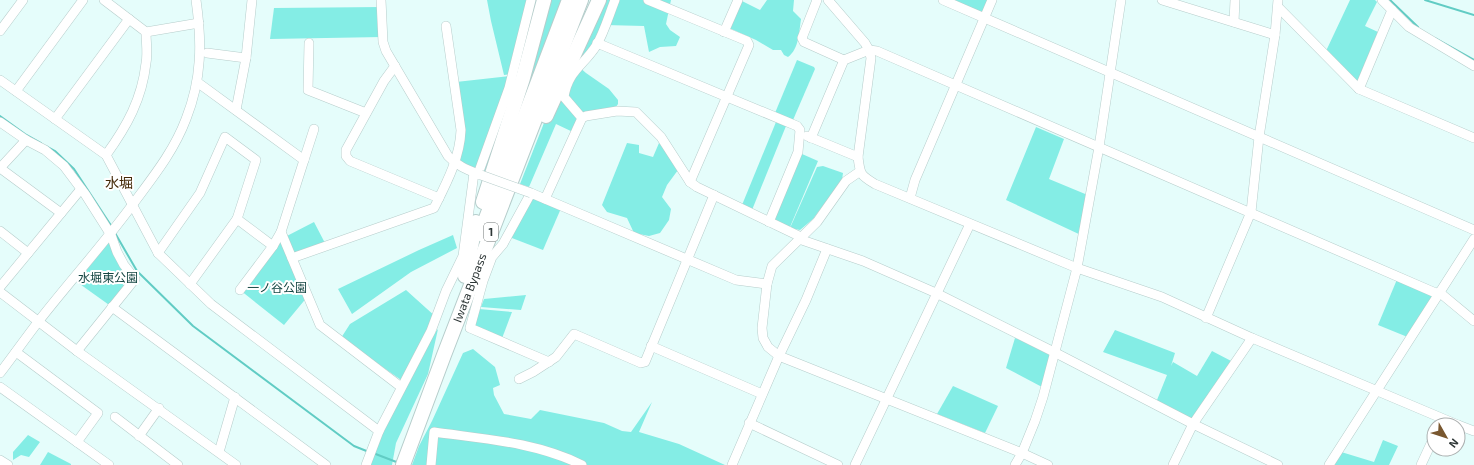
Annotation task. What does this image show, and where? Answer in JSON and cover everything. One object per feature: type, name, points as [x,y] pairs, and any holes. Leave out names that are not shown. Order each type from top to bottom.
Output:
[{"type":"highway","points":[[469,278],[476,222],[523,78],[544,0]]},
{"type":"highway","name":"Iwata Bypass","points":[[403,465],[569,0]]},
{"type":"highway","name":"Iwata Bypass","points":[[394,465],[581,0]]},
{"type":"highway","name":"1","points":[[469,278],[492,244],[542,124],[599,0]]},
{"type":"street","points":[[0,31],[23,0]]},
{"type":"street","points":[[16,91],[83,0]]},
{"type":"street","points":[[104,0],[146,32],[199,23]]},
{"type":"street","points":[[0,373],[38,321],[113,231],[173,148],[186,119],[197,82],[201,38],[196,0]]},
{"type":"street","points":[[236,110],[246,58],[252,0]]},
{"type":"street","points":[[382,0],[383,42],[386,51],[448,156],[454,163],[478,174],[531,193],[736,280],[767,284]]},
{"type":"street","points":[[366,465],[379,430],[431,331],[446,291],[463,256],[478,174],[509,88],[531,0]]},
{"type":"street","points":[[582,118],[564,97],[565,88],[576,69],[597,43],[615,0]]},
{"type":"street","points":[[648,0],[747,41],[749,45],[690,182]]},
{"type":"street","points":[[724,32],[738,0]]},
{"type":"street","points":[[817,0],[802,38],[804,42],[844,60]]},
{"type":"street","points":[[828,0],[865,43],[871,58],[858,157],[859,172],[865,178],[875,184],[1077,268],[1162,297],[1252,338],[1376,390],[1431,417]]},
{"type":"street","points":[[943,0],[1474,230]]},
{"type":"street","points":[[910,198],[914,180],[992,0]]},
{"type":"street","points":[[1015,465],[1022,453],[1035,421],[1077,268],[1099,147],[1121,0]]},
{"type":"street","points":[[1162,0],[1193,5],[1234,22],[1275,35]]},
{"type":"street","points":[[1234,22],[1235,0]]},
{"type":"street","points":[[1382,0],[1409,27],[1474,66]]},
{"type":"street","points":[[1206,318],[1251,212],[1259,137],[1275,35],[1278,4]]},
{"type":"street","points":[[1278,4],[1359,89],[1474,138]]},
{"type":"street","points":[[1359,89],[1392,10]]},
{"type":"street","points":[[55,119],[129,19]]},
{"type":"street","points":[[292,258],[434,208],[454,163],[460,143],[461,130],[446,26]]},
{"type":"street","points":[[106,155],[132,116],[142,89],[147,62],[146,32]]},
{"type":"street","points":[[309,43],[308,90],[366,114]]},
{"type":"street","points":[[597,43],[797,126],[800,130],[798,152],[769,222]]},
{"type":"street","points":[[812,138],[844,60],[869,50],[877,51],[1439,293],[1474,321]]},
{"type":"street","points":[[207,53],[246,58]]},
{"type":"street","points":[[394,66],[346,150],[346,156],[350,161],[439,198]]},
{"type":"street","points":[[0,80],[106,155],[158,253],[211,304],[379,430]]},
{"type":"street","points":[[197,82],[304,160]]},
{"type":"street","points":[[545,199],[582,118],[617,111],[636,112],[662,137],[690,182],[697,187],[800,238],[863,261],[936,293],[1054,352],[1192,424],[1278,465]]},
{"type":"street","points":[[0,122],[26,140],[45,150],[64,166],[113,231],[117,252],[124,265],[135,279],[77,351]]},
{"type":"street","points":[[240,290],[273,246],[281,232],[314,129]]},
{"type":"street","points":[[800,133],[858,157]]},
{"type":"street","points":[[158,253],[200,193],[225,137],[256,160],[237,219],[190,284]]},
{"type":"street","points":[[26,140],[0,168],[61,214]]},
{"type":"street","points":[[859,172],[846,181],[817,222],[772,266],[767,284],[762,328],[763,338],[768,346],[779,356],[1022,453],[1048,465]]},
{"type":"street","points":[[0,287],[81,189]]},
{"type":"street","points":[[531,193],[503,244],[492,256],[470,328],[549,362]]},
{"type":"street","points":[[519,379],[556,357],[574,334],[641,363],[645,362],[714,195]]},
{"type":"street","points":[[237,219],[273,246]]},
{"type":"street","points":[[855,465],[970,224]]},
{"type":"street","points":[[0,231],[28,253]]},
{"type":"street","points":[[281,232],[320,325],[401,387]]},
{"type":"street","points":[[1329,465],[1474,239]]},
{"type":"street","points":[[732,465],[749,423],[806,300],[827,249]]},
{"type":"street","points":[[0,292],[77,351],[236,465]]},
{"type":"street","points":[[112,307],[326,465]]},
{"type":"street","points":[[1173,465],[1192,424],[1252,338]]},
{"type":"street","points":[[651,346],[762,394]]},
{"type":"street","points":[[16,352],[98,413],[77,442]]},
{"type":"street","points":[[0,387],[109,465]]},
{"type":"street","points":[[219,452],[234,397]]},
{"type":"street","points":[[139,436],[158,408]]},
{"type":"street","points":[[115,417],[178,465]]},
{"type":"street","points":[[749,423],[838,465]]},
{"type":"street","points":[[431,465],[434,432],[523,444],[563,456],[582,465]]},
{"type":"street","points":[[1421,465],[1426,454]]},
{"type":"street","points":[[0,460],[8,465]]},
{"type":"green space","points":[[487,0],[541,0],[490,174],[454,163],[460,142],[456,82],[511,76],[512,74],[504,75]]},
{"type":"green space","points":[[544,0],[562,0],[520,109]]},
{"type":"green space","points":[[600,0],[671,0],[666,24],[670,30],[680,37],[676,46],[660,47],[649,52],[644,26],[605,25],[578,66],[609,89],[618,100],[618,104],[613,111],[586,116],[575,133],[556,124],[529,187],[520,184],[553,100]]},
{"type":"green space","points":[[740,0],[760,10],[767,0],[794,0],[793,11],[801,19],[799,35],[792,54],[788,57],[784,55],[781,50],[773,50],[756,40],[729,28]]},
{"type":"green space","points":[[943,0],[989,0],[981,17]]},
{"type":"green space","points":[[1350,0],[1375,0],[1377,2],[1365,26],[1378,32],[1357,82],[1326,51]]},
{"type":"green space","points":[[382,7],[382,37],[270,39],[274,8]]},
{"type":"green space","points":[[797,60],[814,67],[815,69],[793,120],[775,113]]},
{"type":"green space","points":[[776,122],[786,126],[752,210],[742,205]]},
{"type":"green space","points":[[1036,127],[1064,139],[1049,179],[1090,196],[1083,236],[1006,200]]},
{"type":"green space","points":[[627,143],[639,145],[639,153],[653,157],[659,143],[674,161],[678,170],[667,185],[662,197],[671,209],[669,220],[660,233],[649,236],[634,233],[627,218],[607,212],[602,205]]},
{"type":"green space","points":[[802,154],[818,161],[790,227],[774,220]]},
{"type":"green space","points":[[823,166],[843,173],[842,180],[813,219],[800,230],[790,228],[817,167]]},
{"type":"green space","points":[[528,197],[562,206],[543,250],[507,236]]},
{"type":"green space","name":"一ノ谷公園","points":[[314,222],[326,245],[292,258],[308,296],[284,325],[240,290],[283,238]]},
{"type":"green space","points":[[453,235],[457,248],[411,272],[352,314],[338,289]]},
{"type":"green space","name":"水堀東公園","points":[[112,238],[135,279],[112,307],[77,282]]},
{"type":"green space","points":[[1398,277],[1438,294],[1410,338],[1378,325]]},
{"type":"green space","points":[[406,290],[436,317],[422,347],[438,329],[428,374],[396,443],[392,465],[365,465],[404,382],[341,338],[350,324]]},
{"type":"green space","points":[[526,295],[521,310],[481,307],[484,299]]},
{"type":"green space","points":[[479,309],[512,312],[501,341],[473,329]]},
{"type":"green space","points":[[1115,330],[1175,353],[1171,366],[1173,362],[1197,376],[1212,351],[1235,363],[1193,424],[1155,405],[1167,375],[1103,352]]},
{"type":"green space","points":[[1015,338],[1054,352],[1042,387],[1006,368]]},
{"type":"green space","points":[[473,349],[495,367],[500,385],[493,388],[494,395],[504,414],[531,419],[540,410],[604,423],[622,431],[631,432],[652,402],[639,432],[679,444],[725,465],[412,465],[419,446],[463,353]]},
{"type":"green space","points":[[953,386],[998,406],[985,433],[937,414]]},
{"type":"green space","points":[[28,435],[40,442],[29,457],[21,455],[13,460],[13,452]]},
{"type":"green space","points":[[1383,440],[1398,446],[1389,465],[1329,465],[1338,451],[1374,462]]},
{"type":"green space","points":[[48,452],[71,464],[71,465],[40,465]]},
{"type":"waterway","points":[[1390,0],[1418,27]]},
{"type":"waterway","points":[[1425,0],[1474,15]]},
{"type":"waterway","points":[[1435,38],[1474,60]]},
{"type":"waterway","points":[[0,116],[25,134],[41,143]]},
{"type":"waterway","points":[[46,146],[55,151],[74,169],[112,227]]},
{"type":"waterway","points":[[115,233],[137,271],[193,326],[354,446],[369,452]]},
{"type":"waterway","points":[[373,453],[399,463]]},
{"type":"district","name":"水堀","points":[[119,183]]}]
